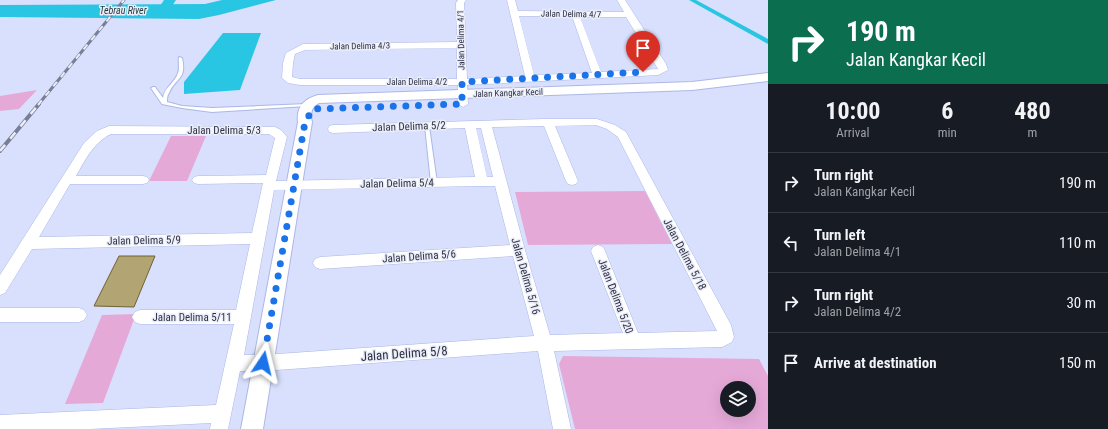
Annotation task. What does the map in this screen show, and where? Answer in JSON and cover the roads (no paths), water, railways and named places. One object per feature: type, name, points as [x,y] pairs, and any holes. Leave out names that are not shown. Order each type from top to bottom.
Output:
[{"type":"street","name":"Jalan Delima 4/1","points":[[461,0],[460,45],[462,99]]},
{"type":"street","points":[[511,0],[530,78]]},
{"type":"street","points":[[621,0],[629,15]]},
{"type":"street","name":"Jalan Delima 4/7","points":[[514,13],[629,15]]},
{"type":"street","points":[[575,14],[597,74]]},
{"type":"street","name":"Jalan Delima 4/2","points":[[291,81],[462,82],[658,72],[663,70],[661,64],[629,15]]},
{"type":"street","name":"Jalan Delima 4/3","points":[[291,81],[287,78],[286,72],[291,53],[303,47],[460,45]]},
{"type":"street","name":"Jalan Kangkar Kecil","points":[[306,113],[315,108],[692,86],[768,77]]},
{"type":"street","name":"Jalan Kangkar Kecil","points":[[462,99],[692,95],[768,80]]},
{"type":"street","points":[[252,429],[306,113]]},
{"type":"street","points":[[548,122],[572,181]]},
{"type":"street","name":"Jalan Delima 5/18","points":[[486,124],[597,122],[611,127],[622,135],[725,330],[726,337],[722,339],[634,342],[544,343]]},
{"type":"street","points":[[470,124],[482,182]]},
{"type":"street","name":"Jalan Delima 5/2","points":[[332,129],[486,124]]},
{"type":"street","name":"Jalan Delima 5/16","points":[[486,124],[518,250],[544,343],[562,429]]},
{"type":"street","name":"Jalan Delima 5/3","points":[[0,288],[69,180],[88,146],[100,134],[109,130],[271,130],[277,133],[281,137],[269,183],[221,422]]},
{"type":"street","points":[[69,180],[143,180]]},
{"type":"street","name":"Jalan Delima 5/4","points":[[198,180],[294,185],[500,181]]},
{"type":"street","name":"Jalan Delima 5/9","points":[[29,243],[259,238]]},
{"type":"street","name":"Jalan Delima 5/6","points":[[320,262],[518,250]]},
{"type":"street","name":"Jalan Delima 5/20","points":[[598,251],[634,342]]},
{"type":"street","points":[[0,315],[79,315]]},
{"type":"street","name":"Jalan Delima 5/11","points":[[140,317],[243,317]]},
{"type":"street","name":"Jalan Delima 5/8","points":[[234,363],[263,363],[544,343]]},
{"type":"street","points":[[0,424],[221,422]]},
{"type":"lane","points":[[164,103],[166,93],[179,76],[182,66],[180,58]]},
{"type":"lane","points":[[153,88],[164,103],[182,107],[212,110],[306,113]]},
{"type":"lane","points":[[427,126],[434,183]]},
{"type":"water","name":"Tebrau River","points":[[222,0],[276,0],[199,19],[0,17],[0,5],[205,4]]},
{"type":"water","points":[[689,0],[696,0],[768,39],[768,44]]},
{"type":"water","points":[[223,33],[261,33],[240,90],[184,94],[184,82]]},
{"type":"waterway","points":[[164,9],[170,0]]},
{"type":"railway","points":[[38,105],[124,0]]},
{"type":"railway","points":[[0,151],[39,104]]}]
